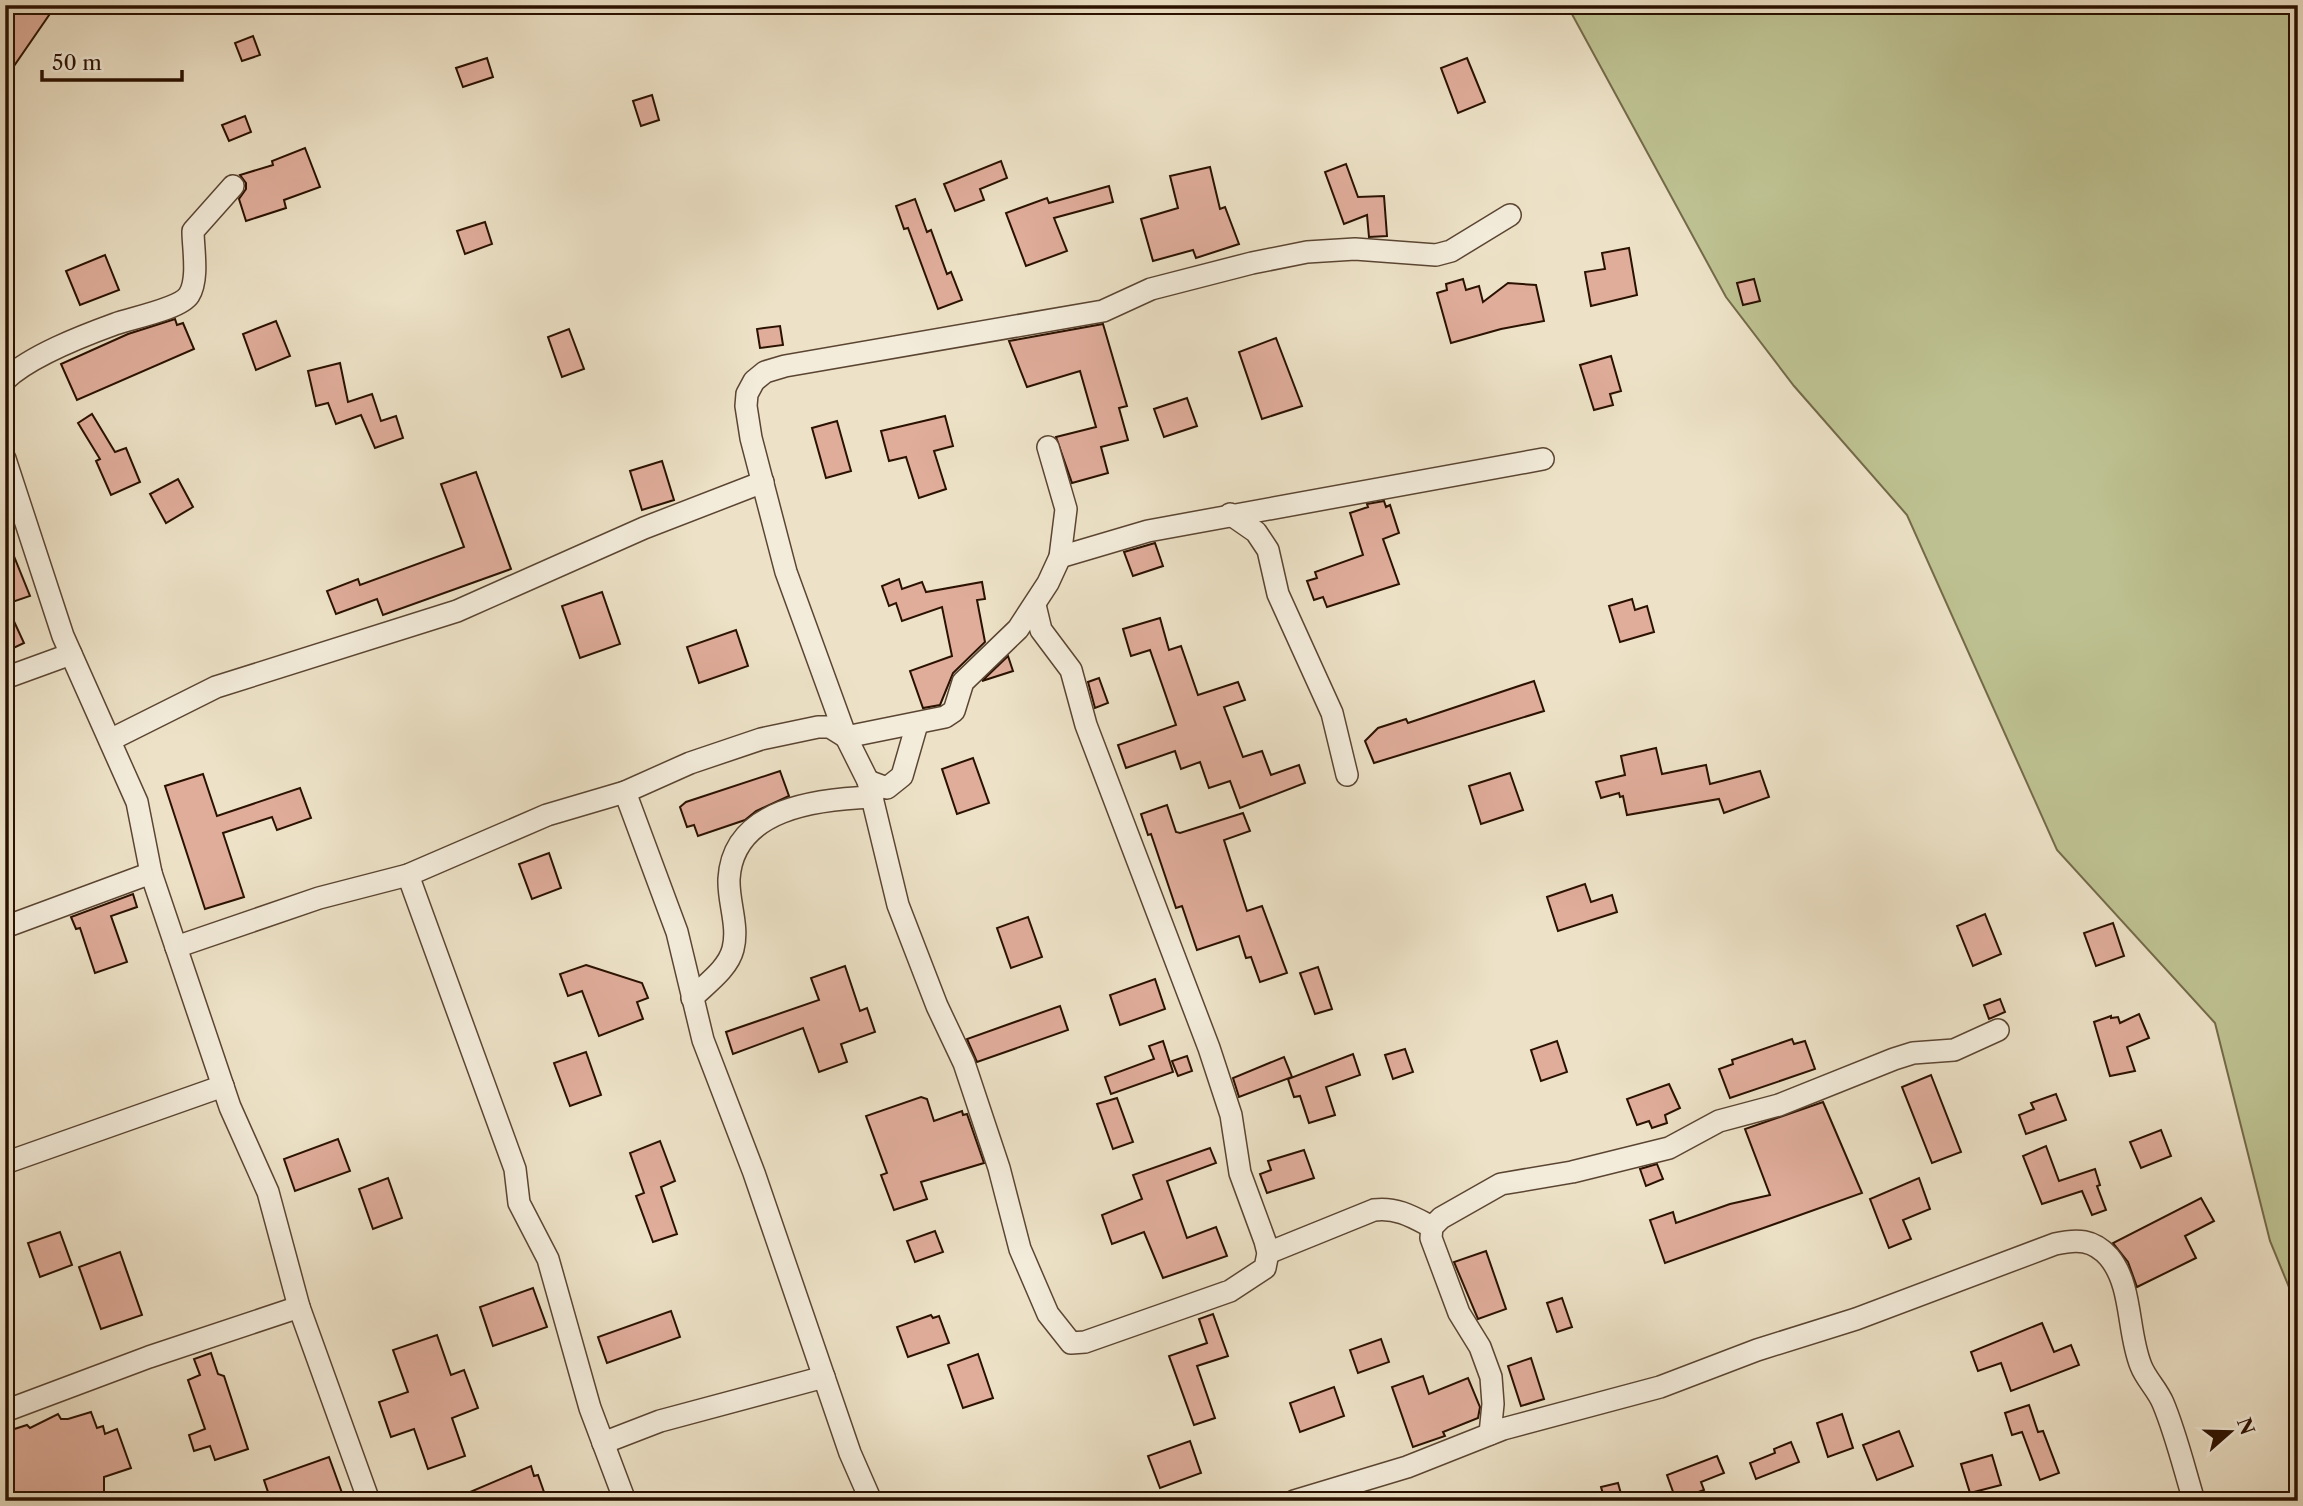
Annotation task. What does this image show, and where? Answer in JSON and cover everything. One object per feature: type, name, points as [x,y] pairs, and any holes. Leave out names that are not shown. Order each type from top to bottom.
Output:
[{"type":"street","points":[[5,380],[26,364],[113,324],[180,303],[189,295],[193,281],[193,231],[233,186]]},
{"type":"street","points":[[1035,605],[1041,630],[1071,670],[1086,725],[1179,965],[1231,1115],[1240,1173],[1268,1253],[1265,1268],[1230,1291],[1086,1342],[1071,1343],[1059,1331],[1037,1293],[1020,1249],[999,1168],[964,1063],[906,928],[880,835],[871,789],[846,737],[786,572],[746,407],[747,394],[754,381],[765,372],[834,356],[943,341],[1103,311],[1151,289],[1252,262],[1307,252],[1355,249],[1436,255],[1451,251],[1510,215]]},
{"type":"street","points":[[176,947],[318,898],[408,875],[547,814],[625,792],[690,763],[761,739],[818,727],[830,727],[846,737],[945,717],[954,711],[963,682],[1018,629],[1035,605],[1060,557],[1066,509],[1048,447]]},
{"type":"street","points":[[5,459],[71,654],[137,802],[151,873],[223,1086],[268,1192],[299,1307],[369,1501]]},
{"type":"street","points":[[1060,557],[1148,531],[1230,514],[1543,459]]},
{"type":"street","points":[[110,740],[216,687],[457,611],[644,528],[763,482]]},
{"type":"street","points":[[1230,514],[1256,532],[1268,550],[1278,594],[1332,713],[1347,775]]},
{"type":"street","points":[[1018,629],[1041,630]]},
{"type":"street","points":[[5,678],[71,654]]},
{"type":"street","points":[[692,998],[723,968],[733,949],[729,882],[731,860],[740,841],[759,824],[788,810],[871,789],[887,788],[902,776],[917,724]]},
{"type":"street","points":[[625,792],[677,932],[703,1040],[754,1173],[850,1453],[871,1501]]},
{"type":"street","points":[[5,927],[151,873]]},
{"type":"street","points":[[408,875],[515,1168],[519,1203],[548,1259],[590,1408],[625,1501]]},
{"type":"street","points":[[1490,1434],[1493,1404],[1491,1377],[1480,1347],[1455,1300],[1431,1238],[1432,1227],[1441,1218],[1501,1184],[1572,1172],[1669,1148],[1728,1118],[1779,1105],[1894,1059],[1954,1050],[1998,1030]]},
{"type":"street","points":[[5,1163],[223,1086]]},
{"type":"street","points":[[1268,1253],[1374,1210],[1388,1208],[1406,1213],[1432,1227]]},
{"type":"street","points":[[1294,1501],[1407,1467],[1490,1434],[1568,1410],[1660,1387],[1757,1350],[1856,1319],[2055,1244],[2085,1240],[2110,1258],[2119,1276],[2141,1368],[2164,1407],[2194,1501]]},
{"type":"street","points":[[5,1411],[149,1357],[299,1307]]},
{"type":"street","points":[[603,1443],[660,1421],[824,1377]]},
{"type":"green space","points":[[1567,5],[2298,5],[2298,1309],[2270,1241],[2215,1023],[2057,850],[1907,515],[1794,386],[1726,297]]},
{"type":"building","points":[[5,5],[56,5],[5,79]]},
{"type":"building","points":[[253,36],[260,55],[242,61],[235,43]]},
{"type":"building","points":[[487,58],[493,77],[463,87],[456,68]]},
{"type":"building","points":[[1467,58],[1485,102],[1458,113],[1441,68]]},
{"type":"building","points":[[652,95],[659,120],[641,126],[633,101]]},
{"type":"building","points":[[245,116],[251,132],[229,141],[222,125]]},
{"type":"building","points":[[305,148],[320,187],[284,200],[286,208],[246,221],[239,199],[246,189],[246,183],[240,175],[273,165],[272,161]]},
{"type":"building","points":[[1001,161],[1007,178],[980,189],[984,200],[955,211],[944,184]]},
{"type":"building","points":[[1346,164],[1358,197],[1384,196],[1387,236],[1369,237],[1367,215],[1344,224],[1325,172]]},
{"type":"building","points":[[1210,167],[1220,209],[1225,207],[1239,244],[1196,258],[1193,250],[1153,261],[1141,219],[1178,208],[1170,176]]},
{"type":"building","points":[[1109,186],[1113,202],[1054,218],[1067,251],[1026,266],[1006,213],[1047,198],[1049,203]]},
{"type":"building","points":[[915,199],[927,232],[931,230],[947,274],[951,272],[962,300],[938,309],[908,228],[904,229],[896,206]]},
{"type":"building","points":[[485,222],[492,244],[465,254],[457,231]]},
{"type":"building","points":[[1629,248],[1637,295],[1591,306],[1585,272],[1605,269],[1602,253]]},
{"type":"building","points":[[105,255],[119,290],[80,305],[66,271]]},
{"type":"building","points":[[1463,279],[1466,290],[1479,286],[1483,302],[1508,283],[1536,285],[1544,321],[1501,329],[1451,343],[1437,293],[1447,290],[1446,284]]},
{"type":"building","points":[[1754,279],[1760,301],[1743,305],[1737,283]]},
{"type":"building","points":[[175,319],[177,325],[183,323],[194,349],[77,400],[61,364],[128,334]]},
{"type":"building","points":[[276,321],[290,356],[256,370],[243,334]]},
{"type":"building","points":[[1103,324],[1127,406],[1119,408],[1128,440],[1101,447],[1108,473],[1072,483],[1056,437],[1096,427],[1080,371],[1027,387],[1009,341]]},
{"type":"building","points":[[780,326],[783,345],[760,348],[757,329]]},
{"type":"building","points":[[569,329],[584,369],[562,377],[548,337]]},
{"type":"building","points":[[1276,338],[1302,406],[1262,419],[1239,352]]},
{"type":"building","points":[[1611,356],[1621,391],[1610,394],[1613,405],[1594,410],[1580,365]]},
{"type":"building","points":[[340,363],[348,402],[372,394],[381,421],[396,416],[403,438],[375,448],[361,415],[336,424],[328,403],[316,406],[308,371]]},
{"type":"building","points":[[1187,398],[1197,426],[1164,437],[1154,409]]},
{"type":"building","points":[[92,414],[115,452],[126,448],[140,482],[111,495],[96,461],[100,459],[78,423]]},
{"type":"building","points":[[945,416],[953,446],[934,451],[946,489],[919,498],[906,457],[889,461],[881,431]]},
{"type":"building","points":[[837,421],[851,471],[826,478],[812,428]]},
{"type":"building","points":[[662,461],[674,500],[642,510],[630,471]]},
{"type":"building","points":[[476,472],[511,569],[383,615],[377,599],[336,614],[327,591],[358,579],[360,585],[464,547],[441,484]]},
{"type":"building","points":[[178,479],[193,507],[166,523],[150,494]]},
{"type":"building","points":[[1384,501],[1386,507],[1390,505],[1399,533],[1383,539],[1399,584],[1327,607],[1323,597],[1314,600],[1307,581],[1317,578],[1315,572],[1363,555],[1350,513],[1368,507],[1367,504]]},
{"type":"building","points":[[5,534],[30,596],[6,604],[24,643],[5,652]]},
{"type":"building","points":[[1155,543],[1163,566],[1133,576],[1124,552]]},
{"type":"building","points":[[899,579],[902,589],[922,582],[926,592],[982,582],[985,599],[977,600],[985,642],[953,673],[940,705],[923,708],[910,671],[952,656],[942,607],[902,621],[896,603],[889,606],[882,586]]},
{"type":"building","points":[[602,592],[620,644],[580,658],[562,606]]},
{"type":"building","points":[[1632,599],[1635,610],[1647,606],[1654,632],[1620,642],[1609,606]]},
{"type":"building","points":[[1160,618],[1169,650],[1181,646],[1198,695],[1238,682],[1245,700],[1224,707],[1243,757],[1262,751],[1271,775],[1299,765],[1305,783],[1240,808],[1230,781],[1209,788],[1200,762],[1181,769],[1175,751],[1126,768],[1118,745],[1176,725],[1150,650],[1131,656],[1123,629]]},
{"type":"building","points":[[736,630],[748,666],[699,683],[687,647]]},
{"type":"building","points":[[1008,656],[1013,671],[982,681]]},
{"type":"building","points":[[1099,678],[1108,703],[1095,708],[1088,682]]},
{"type":"building","points":[[1534,681],[1544,711],[1374,763],[1365,741],[1378,728],[1406,719],[1408,723]]},
{"type":"building","points":[[1656,748],[1662,774],[1706,765],[1710,784],[1760,771],[1769,797],[1724,813],[1719,799],[1627,815],[1623,796],[1620,797],[1619,793],[1601,798],[1596,782],[1625,775],[1621,756]]},
{"type":"building","points":[[973,758],[989,803],[957,814],[942,769]]},
{"type":"building","points":[[780,771],[789,796],[756,811],[745,820],[698,836],[694,825],[687,827],[680,807],[686,802]]},
{"type":"building","points":[[1510,773],[1523,810],[1481,824],[1469,786]]},
{"type":"building","points":[[203,774],[217,816],[300,788],[311,818],[277,830],[272,817],[223,833],[244,897],[205,909],[165,786]]},
{"type":"building","points":[[1167,805],[1176,832],[1180,833],[1243,813],[1250,831],[1224,840],[1247,911],[1262,906],[1287,973],[1260,982],[1251,957],[1246,958],[1239,936],[1197,950],[1182,906],[1176,908],[1151,834],[1148,835],[1141,814]]},
{"type":"building","points":[[549,853],[561,888],[532,899],[519,864]]},
{"type":"building","points":[[1585,884],[1591,902],[1612,895],[1617,912],[1558,931],[1547,897]]},
{"type":"building","points":[[133,894],[137,907],[111,916],[127,962],[95,973],[80,928],[76,929],[71,917]]},
{"type":"building","points":[[1985,914],[2001,954],[1973,966],[1957,926]]},
{"type":"building","points":[[1028,917],[1042,957],[1011,968],[997,928]]},
{"type":"building","points":[[2113,923],[2124,956],[2096,966],[2084,933]]},
{"type":"building","points":[[586,965],[642,983],[648,998],[637,1002],[643,1019],[599,1036],[582,991],[568,996],[560,974]]},
{"type":"building","points":[[845,966],[860,1011],[867,1008],[875,1032],[841,1044],[847,1062],[819,1072],[803,1028],[733,1054],[726,1032],[819,1000],[811,978]]},
{"type":"building","points":[[1318,967],[1332,1009],[1315,1014],[1300,973]]},
{"type":"building","points":[[1155,979],[1165,1009],[1120,1025],[1110,995]]},
{"type":"building","points":[[2000,999],[2005,1012],[1989,1019],[1984,1005]]},
{"type":"building","points":[[1060,1006],[1068,1030],[977,1062],[967,1039]]},
{"type":"building","points":[[2139,1014],[2149,1038],[2127,1047],[2135,1071],[2110,1076],[2094,1022],[2111,1016],[2118,1017],[2120,1023]]},
{"type":"building","points":[[1792,1039],[1794,1044],[1805,1041],[1815,1069],[1730,1098],[1719,1069],[1733,1064],[1732,1060]]},
{"type":"building","points":[[1163,1041],[1173,1072],[1111,1094],[1105,1077],[1154,1059],[1149,1046]]},
{"type":"building","points":[[1557,1041],[1567,1072],[1541,1081],[1531,1050]]},
{"type":"building","points":[[1405,1049],[1413,1072],[1393,1079],[1385,1055]]},
{"type":"building","points":[[586,1052],[601,1095],[570,1106],[554,1063]]},
{"type":"building","points":[[1353,1054],[1360,1075],[1326,1087],[1335,1115],[1309,1123],[1300,1096],[1294,1097],[1288,1079]]},
{"type":"building","points":[[1187,1056],[1192,1071],[1178,1076],[1172,1061]]},
{"type":"building","points":[[1284,1057],[1292,1077],[1239,1097],[1233,1078]]},
{"type":"building","points":[[1931,1075],[1961,1152],[1932,1163],[1902,1087]]},
{"type":"building","points":[[1669,1084],[1680,1108],[1665,1115],[1667,1123],[1652,1128],[1649,1121],[1637,1125],[1627,1099]]},
{"type":"building","points":[[2056,1094],[2066,1120],[2026,1134],[2019,1115],[2034,1109],[2031,1103]]},
{"type":"building","points":[[921,1097],[927,1099],[934,1121],[962,1111],[963,1115],[967,1114],[984,1163],[921,1182],[927,1199],[894,1210],[881,1175],[887,1173],[866,1116]]},
{"type":"building","points":[[1117,1098],[1133,1142],[1113,1149],[1097,1104]]},
{"type":"building","points":[[1823,1102],[1862,1193],[1665,1263],[1650,1220],[1673,1212],[1676,1223],[1730,1204],[1770,1195],[1745,1129]]},
{"type":"building","points":[[2161,1130],[2171,1156],[2141,1168],[2130,1142]]},
{"type":"building","points":[[338,1139],[350,1171],[295,1191],[284,1159]]},
{"type":"building","points":[[660,1141],[675,1181],[661,1187],[677,1234],[653,1242],[636,1196],[644,1193],[630,1153]]},
{"type":"building","points":[[2046,1146],[2059,1181],[2095,1169],[2100,1185],[2097,1186],[2106,1210],[2092,1215],[2082,1191],[2042,1204],[2023,1156]]},
{"type":"building","points":[[1210,1148],[1216,1163],[1167,1181],[1187,1238],[1216,1227],[1227,1256],[1163,1278],[1144,1232],[1112,1244],[1102,1215],[1142,1199],[1133,1175]]},
{"type":"building","points":[[1304,1150],[1314,1178],[1267,1193],[1260,1174],[1271,1170],[1268,1161]]},
{"type":"building","points":[[1657,1164],[1663,1179],[1646,1186],[1640,1169]]},
{"type":"building","points":[[388,1178],[402,1218],[373,1229],[359,1189]]},
{"type":"building","points":[[1919,1178],[1930,1209],[1903,1220],[1911,1239],[1889,1248],[1870,1199]]},
{"type":"building","points":[[2201,1198],[2214,1221],[2185,1236],[2196,1258],[2137,1287],[2128,1262],[2113,1243]]},
{"type":"building","points":[[935,1231],[943,1252],[915,1262],[907,1241]]},
{"type":"building","points":[[60,1232],[72,1265],[40,1277],[28,1243]]},
{"type":"building","points":[[1486,1251],[1506,1309],[1478,1319],[1454,1262]]},
{"type":"building","points":[[120,1252],[142,1315],[101,1329],[79,1267]]},
{"type":"building","points":[[533,1288],[547,1327],[493,1346],[480,1307]]},
{"type":"building","points":[[1562,1298],[1572,1327],[1557,1332],[1547,1303]]},
{"type":"building","points":[[671,1311],[680,1337],[607,1363],[598,1337]]},
{"type":"building","points":[[1213,1314],[1228,1356],[1197,1366],[1215,1418],[1194,1425],[1169,1356],[1207,1343],[1199,1319]]},
{"type":"building","points":[[931,1315],[933,1318],[939,1316],[949,1343],[908,1357],[897,1327]]},
{"type":"building","points":[[2042,1323],[2054,1352],[2071,1345],[2079,1365],[2011,1391],[2001,1363],[1978,1371],[1971,1352]]},
{"type":"building","points":[[437,1335],[451,1375],[464,1370],[478,1408],[452,1418],[465,1456],[428,1469],[414,1429],[391,1437],[379,1402],[408,1392],[393,1350]]},
{"type":"building","points":[[1381,1339],[1389,1362],[1358,1373],[1350,1350]]},
{"type":"building","points":[[211,1353],[218,1374],[224,1376],[248,1449],[215,1460],[210,1446],[194,1451],[189,1435],[205,1429],[188,1380],[200,1375],[194,1359]]},
{"type":"building","points":[[978,1354],[993,1398],[963,1408],[948,1365]]},
{"type":"building","points":[[1531,1358],[1544,1399],[1521,1406],[1508,1366]]},
{"type":"building","points":[[1423,1376],[1429,1394],[1468,1378],[1480,1407],[1478,1418],[1443,1432],[1445,1436],[1413,1447],[1392,1387]]},
{"type":"building","points":[[1334,1387],[1344,1416],[1300,1432],[1290,1403]]},
{"type":"building","points":[[2029,1405],[2038,1432],[2043,1431],[2059,1473],[2040,1480],[2022,1432],[2012,1435],[2005,1413]]},
{"type":"building","points":[[91,1412],[97,1428],[103,1426],[105,1434],[117,1429],[131,1468],[104,1477],[104,1495],[88,1501],[11,1501],[5,1487],[5,1432],[27,1425],[30,1428],[58,1414],[61,1419],[68,1419]]},
{"type":"building","points":[[1842,1414],[1853,1448],[1828,1457],[1817,1423]]},
{"type":"building","points":[[1899,1431],[1913,1466],[1877,1480],[1863,1445]]},
{"type":"building","points":[[1190,1441],[1201,1473],[1160,1488],[1148,1456]]},
{"type":"building","points":[[1791,1442],[1799,1462],[1756,1479],[1750,1463],[1775,1453],[1774,1449]]},
{"type":"building","points":[[1992,1455],[2001,1485],[1970,1493],[1961,1464]]},
{"type":"building","points":[[1717,1456],[1724,1473],[1701,1482],[1704,1490],[1676,1500],[1667,1475]]},
{"type":"building","points":[[329,1457],[342,1493],[320,1501],[271,1501],[264,1480]]},
{"type":"building","points":[[531,1466],[534,1476],[538,1475],[544,1492],[540,1493],[543,1501],[449,1501]]},
{"type":"building","points":[[1618,1483],[1623,1501],[1605,1501],[1601,1487]]}]
